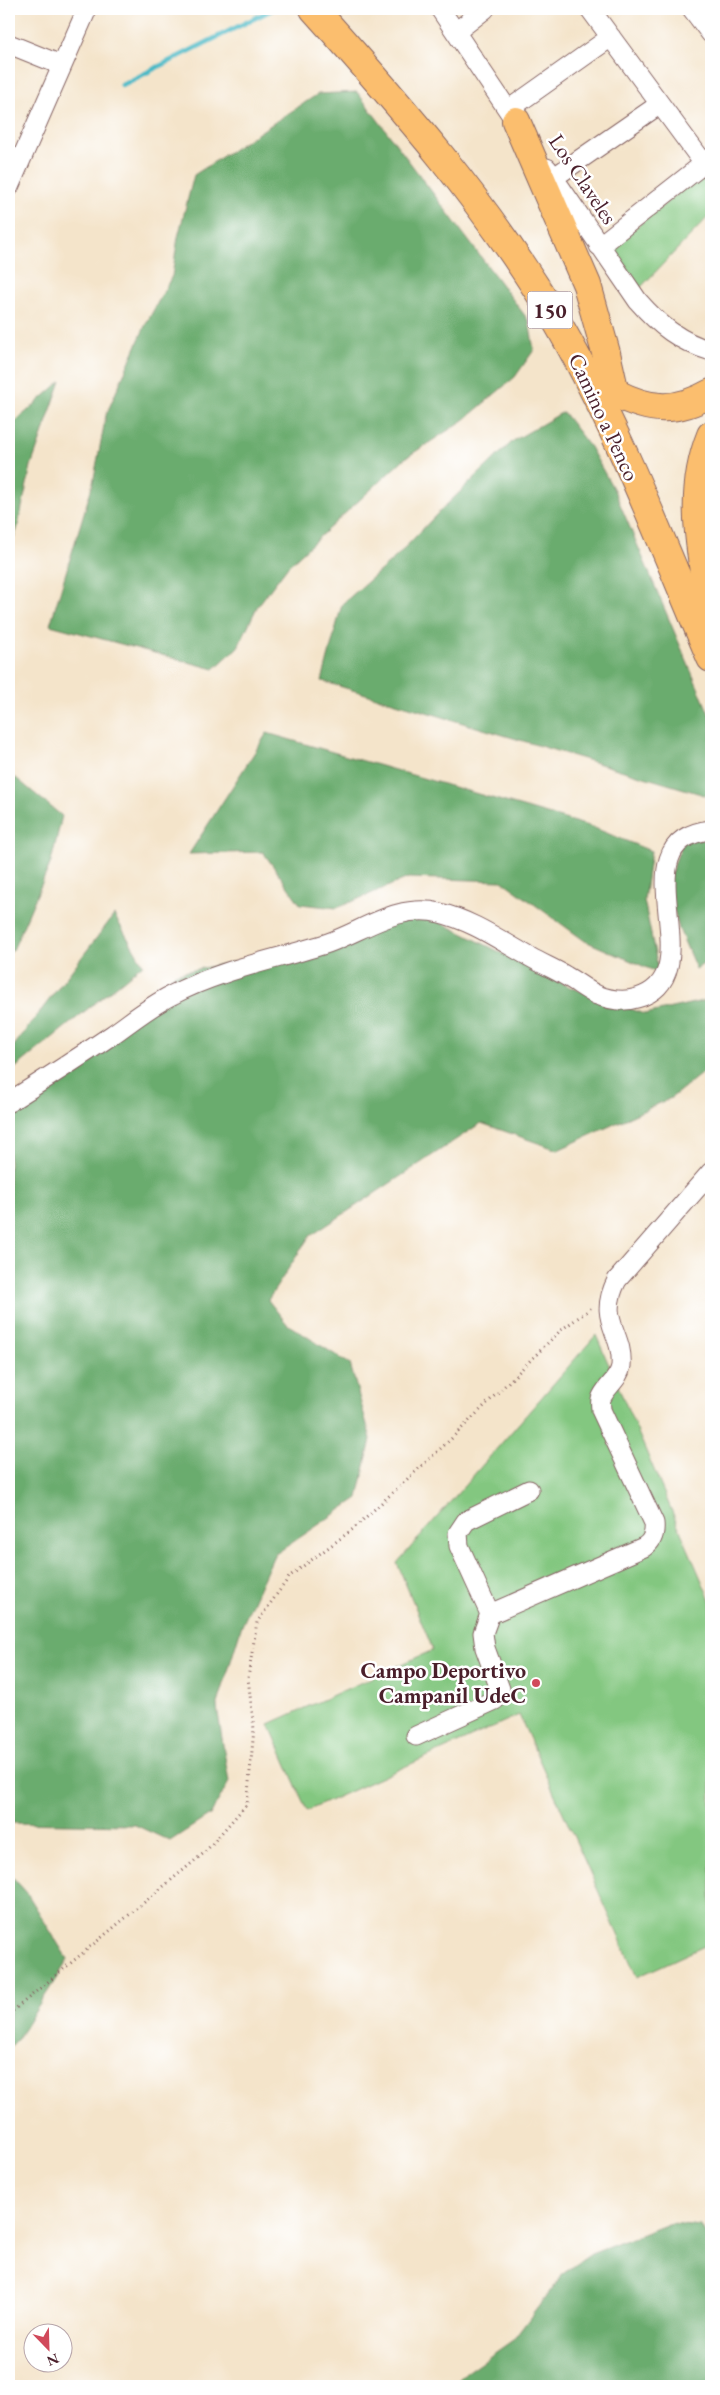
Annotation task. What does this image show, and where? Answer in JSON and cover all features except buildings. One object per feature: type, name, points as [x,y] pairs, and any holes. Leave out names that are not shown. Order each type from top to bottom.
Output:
[{"type":"highway","name":"Camino a Penco","points":[[314,9],[404,109],[455,172],[517,259],[553,315],[598,399],[711,658]]},
{"type":"highway","name":"Camino a Penco","points":[[338,9],[443,129],[506,213],[569,309],[615,393],[710,612]]},
{"type":"highway","points":[[512,115],[587,286],[615,393],[639,404],[666,408],[692,403],[711,393]]},
{"type":"highway","points":[[710,612],[697,525],[696,502],[703,457],[711,435]]},
{"type":"street","points":[[9,187],[61,65],[88,9]]},
{"type":"street","name":"Los Claveles","points":[[440,9],[457,31],[599,246],[651,316],[676,336],[711,351]]},
{"type":"street","points":[[457,31],[485,9]]},
{"type":"street","points":[[590,9],[660,104],[708,161],[599,246]]},
{"type":"street","points":[[692,9],[711,34]]},
{"type":"street","points":[[512,115],[611,37]]},
{"type":"street","points":[[9,44],[61,65]]},
{"type":"street","points":[[553,178],[660,104]]},
{"type":"street","points":[[9,1102],[172,994],[218,975],[329,942],[378,920],[407,912],[437,913],[465,922],[504,941],[597,994],[623,1000],[639,998],[662,983],[669,966],[670,944],[665,872],[667,864],[680,843],[694,834],[711,830]]},
{"type":"street","points":[[490,1614],[644,1547],[653,1537],[654,1523],[601,1410],[600,1399],[621,1368],[620,1353],[609,1316],[610,1294],[617,1280],[711,1172]]},
{"type":"street","points":[[416,1736],[495,1700],[500,1689],[485,1648],[483,1633],[490,1614],[459,1546],[458,1533],[466,1521],[529,1490]]},
{"type":"path","points":[[9,2014],[204,1853],[247,1804],[254,1729],[248,1678],[257,1622],[290,1576],[353,1529],[451,1439],[561,1330],[610,1294]]},
{"type":"green space","points":[[357,92],[529,321],[534,350],[515,377],[464,420],[404,459],[288,566],[257,607],[238,647],[214,669],[50,625],[93,483],[106,415],[145,326],[172,276],[178,237],[194,175],[318,94]]},
{"type":"green space","points":[[711,167],[711,214],[640,288],[611,247]]},
{"type":"green space","points":[[61,381],[31,466],[17,530],[9,549],[9,427]]},
{"type":"green space","points":[[563,412],[590,447],[614,490],[711,718],[711,797],[322,681],[342,604],[397,556],[438,513],[513,441]]},
{"type":"green space","points":[[267,733],[592,827],[651,851],[644,900],[659,973],[585,941],[502,881],[408,878],[337,908],[300,904],[263,852],[189,854]]},
{"type":"green space","points":[[9,778],[16,778],[62,816],[51,862],[13,950],[9,954]]},
{"type":"green space","points":[[685,836],[711,842],[711,959],[696,969],[679,929],[667,883]]},
{"type":"green space","points":[[414,909],[572,988],[645,1014],[707,1000],[711,996],[711,1066],[671,1098],[558,1150],[481,1123],[309,1237],[268,1300],[287,1324],[350,1364],[371,1439],[358,1498],[274,1555],[241,1628],[217,1707],[229,1782],[210,1815],[170,1841],[135,1825],[9,1823],[9,1119],[174,974],[307,947]]},
{"type":"green space","points":[[114,915],[143,964],[9,1073],[9,1049],[13,1047]]},
{"type":"green space","name":"Campo Deportivo Campanil UdeC","points":[[596,1335],[711,1602],[711,1943],[637,1977],[519,1715],[307,1811],[269,1724],[433,1650],[397,1563]]},
{"type":"green space","points":[[9,1873],[27,1893],[68,1960],[17,2040],[9,2048]]},
{"type":"green space","points":[[671,2223],[701,2226],[711,2245],[711,2386],[453,2386],[466,2373],[513,2340],[564,2273],[591,2254]]},
{"type":"waterway","points":[[122,85],[273,9]]},
{"type":"place","name":"Campo Deportivo Campanil UdeC","points":[[536,1683]]}]
